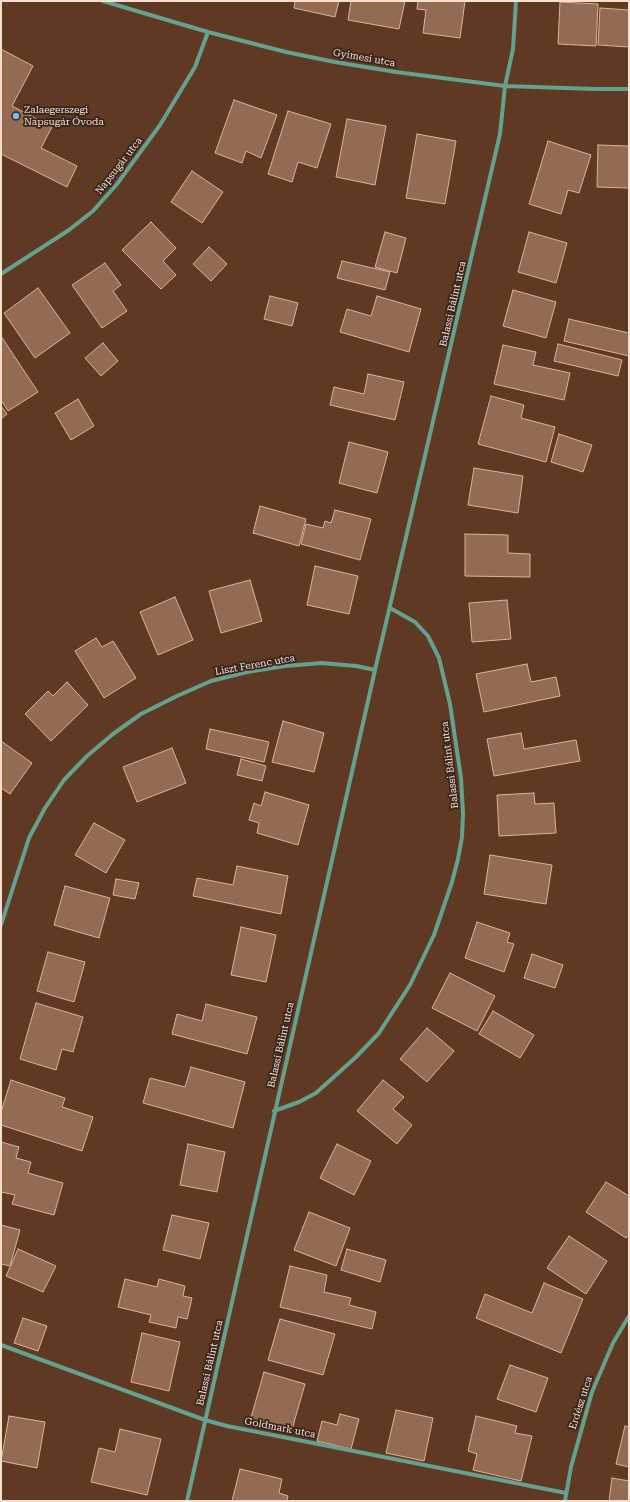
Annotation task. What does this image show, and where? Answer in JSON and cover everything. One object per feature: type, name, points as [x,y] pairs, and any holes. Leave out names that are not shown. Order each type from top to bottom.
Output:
[{"type":"street","name":"Gyimesi utca","points":[[103,1],[208,32],[286,52],[335,62],[396,72],[505,86],[629,89]]},
{"type":"street","name":"Balassi Bálint utca","points":[[187,1501],[274,1111],[500,134],[505,86],[513,49],[516,1]]},
{"type":"street","name":"Napsugár utca","points":[[1,274],[69,230],[93,211],[117,184],[160,125],[195,67],[208,32]]},
{"type":"street","name":"Balassi Bálint utca","points":[[274,1111],[299,1102],[316,1093],[356,1057],[379,1033],[410,985],[434,935],[452,882],[458,859],[462,837],[463,814],[461,778],[450,704],[439,658],[428,636],[419,626],[415,622],[390,608]]},
{"type":"street","name":"Liszt Ferenc utca","points":[[1,925],[29,838],[45,808],[64,780],[87,756],[113,734],[142,714],[211,681],[247,672],[285,666],[322,663],[356,666],[375,670]]},
{"type":"street","name":"Erdész utca","points":[[565,1501],[571,1467],[592,1392],[613,1343],[629,1316]]},
{"type":"street","name":"Goldmark utca","points":[[1,1345],[205,1420],[227,1426],[566,1493]]},
{"type":"building","points":[[295,1],[339,1],[335,17],[294,8]]},
{"type":"building","points":[[351,1],[405,1],[399,29],[348,20]]},
{"type":"building","points":[[418,1],[465,1],[460,38],[423,33],[426,10],[417,9]]},
{"type":"building","points":[[560,2],[598,4],[596,46],[558,44]]},
{"type":"building","points":[[600,8],[629,10],[629,47],[598,45]]},
{"type":"building","name":"Zalaegerszegi Napsugár Óvoda","points":[[1,49],[33,66],[12,106],[52,127],[41,148],[77,166],[67,187],[1,154]]},
{"type":"building","points":[[234,100],[277,115],[261,158],[246,151],[242,163],[215,153]]},
{"type":"building","points":[[288,111],[331,124],[317,168],[298,162],[292,182],[268,174]]},
{"type":"building","points":[[347,119],[386,126],[375,185],[336,177]]},
{"type":"building","points":[[417,134],[456,141],[445,204],[406,198]]},
{"type":"building","points":[[548,141],[591,155],[579,193],[568,190],[561,214],[529,204]]},
{"type":"building","points":[[598,145],[629,146],[629,188],[597,187]]},
{"type":"building","points":[[192,171],[223,192],[202,223],[171,202]]},
{"type":"building","points":[[151,222],[176,248],[163,261],[176,275],[161,289],[122,250]]},
{"type":"building","points":[[385,232],[406,238],[397,273],[375,267]]},
{"type":"building","points":[[529,232],[567,243],[556,283],[518,272]]},
{"type":"building","points":[[209,247],[227,264],[211,281],[193,264]]},
{"type":"building","points":[[342,261],[390,272],[385,290],[337,278]]},
{"type":"building","points":[[105,263],[121,285],[113,291],[127,311],[102,328],[72,285]]},
{"type":"building","points":[[38,288],[70,333],[35,358],[4,313]]},
{"type":"building","points":[[513,290],[556,302],[546,338],[503,326]]},
{"type":"building","points":[[270,296],[298,303],[292,326],[264,319]]},
{"type":"building","points":[[377,296],[421,309],[409,352],[340,332],[347,309],[371,316]]},
{"type":"building","points":[[569,319],[629,333],[629,356],[564,341]]},
{"type":"building","points":[[1,336],[38,392],[8,411],[1,400]]},
{"type":"building","points":[[103,343],[118,361],[101,376],[85,358]]},
{"type":"building","points":[[558,344],[622,360],[618,376],[554,361]]},
{"type":"building","points":[[503,345],[536,352],[533,365],[570,373],[564,400],[494,384]]},
{"type":"building","points":[[368,374],[404,382],[395,420],[330,405],[334,387],[364,394]]},
{"type":"building","points":[[491,396],[524,405],[521,418],[555,427],[546,462],[478,444]]},
{"type":"building","points":[[78,399],[94,426],[71,440],[55,413]]},
{"type":"building","points":[[1,406],[7,414],[1,419]]},
{"type":"building","points":[[559,434],[592,445],[583,472],[551,462]]},
{"type":"building","points":[[349,442],[388,452],[377,493],[339,483]]},
{"type":"building","points":[[474,468],[523,476],[518,513],[468,505]]},
{"type":"building","points":[[260,506],[306,519],[299,546],[253,533]]},
{"type":"building","points":[[335,510],[371,519],[360,560],[301,544],[306,524],[323,528],[325,521],[331,523]]},
{"type":"building","points":[[465,534],[508,535],[508,553],[530,554],[530,577],[465,576]]},
{"type":"building","points":[[315,566],[358,576],[349,614],[307,605]]},
{"type":"building","points":[[250,580],[262,621],[221,633],[209,591]]},
{"type":"building","points":[[175,597],[193,640],[158,655],[140,612]]},
{"type":"building","points":[[507,600],[511,639],[472,642],[469,603]]},
{"type":"building","points":[[96,638],[102,647],[113,641],[136,678],[104,698],[75,651]]},
{"type":"building","points":[[527,664],[531,682],[556,677],[560,696],[484,712],[476,674]]},
{"type":"building","points":[[67,682],[88,705],[51,741],[25,714],[48,691],[53,696]]},
{"type":"building","points":[[283,721],[324,733],[314,772],[272,762]]},
{"type":"building","points":[[210,729],[269,742],[264,762],[206,749]]},
{"type":"building","points":[[521,733],[524,749],[576,740],[580,761],[494,776],[487,739]]},
{"type":"building","points":[[1,741],[32,763],[10,794],[1,788]]},
{"type":"building","points":[[172,748],[186,783],[137,802],[123,767]]},
{"type":"building","points":[[241,759],[266,766],[262,781],[237,775]]},
{"type":"building","points":[[265,792],[309,805],[298,845],[257,833],[259,823],[249,820],[254,803],[261,806]]},
{"type":"building","points":[[534,793],[535,804],[554,803],[556,833],[499,836],[497,795]]},
{"type":"building","points":[[94,823],[125,840],[106,873],[75,855]]},
{"type":"building","points":[[490,855],[552,865],[546,904],[484,894]]},
{"type":"building","points":[[237,866],[288,876],[281,914],[193,896],[197,878],[233,885]]},
{"type":"building","points":[[116,879],[139,883],[135,899],[113,895]]},
{"type":"building","points":[[65,886],[110,898],[99,938],[54,925]]},
{"type":"building","points":[[477,922],[510,933],[507,942],[514,944],[504,972],[465,958]]},
{"type":"building","points":[[241,927],[276,935],[266,982],[231,975]]},
{"type":"building","points":[[48,952],[85,962],[74,1002],[37,991]]},
{"type":"building","points":[[532,954],[563,965],[555,988],[524,978]]},
{"type":"building","points":[[450,973],[495,996],[477,1031],[432,1008]]},
{"type":"building","points":[[36,1003],[83,1017],[73,1052],[62,1049],[56,1070],[20,1059]]},
{"type":"building","points":[[206,1004],[257,1017],[247,1054],[172,1034],[177,1014],[202,1021]]},
{"type":"building","points":[[493,1011],[534,1035],[520,1058],[479,1034]]},
{"type":"building","points":[[427,1028],[454,1051],[427,1082],[400,1059]]},
{"type":"building","points":[[191,1067],[245,1082],[233,1128],[143,1103],[150,1078],[185,1087]]},
{"type":"building","points":[[11,1080],[65,1098],[62,1107],[93,1117],[82,1151],[1,1125],[1,1112]]},
{"type":"building","points":[[383,1080],[404,1097],[393,1109],[412,1125],[397,1144],[357,1111]]},
{"type":"building","points":[[1,1142],[19,1147],[16,1158],[31,1162],[28,1173],[63,1183],[54,1215],[12,1204],[15,1195],[1,1192]]},
{"type":"building","points":[[188,1144],[225,1152],[217,1192],[180,1185]]},
{"type":"building","points":[[337,1144],[371,1161],[354,1195],[320,1178]]},
{"type":"building","points":[[606,1182],[629,1196],[629,1234],[626,1238],[586,1212]]},
{"type":"building","points":[[309,1212],[350,1228],[336,1266],[294,1250]]},
{"type":"building","points":[[172,1215],[209,1223],[200,1259],[163,1250]]},
{"type":"building","points":[[1,1225],[20,1230],[10,1266],[1,1264]]},
{"type":"building","points":[[569,1236],[607,1261],[586,1294],[547,1268]]},
{"type":"building","points":[[18,1249],[56,1266],[43,1292],[6,1276]]},
{"type":"building","points":[[347,1249],[386,1260],[380,1282],[341,1270]]},
{"type":"building","points":[[290,1266],[327,1275],[324,1292],[351,1298],[349,1305],[376,1312],[372,1329],[280,1307]]},
{"type":"building","points":[[125,1279],[157,1287],[159,1279],[185,1286],[183,1296],[192,1298],[187,1319],[178,1317],[176,1328],[149,1322],[151,1315],[118,1307]]},
{"type":"building","points":[[544,1283],[583,1299],[561,1353],[476,1318],[485,1294],[532,1313]]},
{"type":"building","points":[[23,1318],[47,1326],[38,1351],[14,1343]]},
{"type":"building","points":[[280,1319],[335,1334],[323,1375],[268,1360]]},
{"type":"building","points":[[142,1333],[180,1342],[169,1391],[131,1382]]},
{"type":"building","points":[[510,1365],[548,1378],[536,1412],[497,1399]]},
{"type":"building","points":[[264,1372],[305,1384],[291,1433],[250,1421]]},
{"type":"building","points":[[396,1410],[433,1418],[424,1461],[386,1453]]},
{"type":"building","points":[[340,1414],[359,1419],[351,1449],[317,1441],[322,1421],[337,1425]]},
{"type":"building","points":[[9,1416],[45,1422],[37,1468],[1,1461]]},
{"type":"building","points":[[476,1416],[517,1426],[515,1433],[532,1436],[521,1481],[473,1470],[477,1454],[468,1451]]},
{"type":"building","points":[[625,1426],[629,1427],[629,1467],[616,1464]]},
{"type":"building","points":[[120,1429],[161,1439],[147,1495],[91,1482],[99,1448],[115,1452]]},
{"type":"building","points":[[240,1469],[282,1479],[279,1493],[288,1496],[287,1501],[232,1501]]},
{"type":"building","points":[[612,1478],[629,1481],[629,1501],[609,1501]]},
{"type":"place","name":"Zalaegerszegi Napsugár Óvoda","points":[[16,116]]}]
